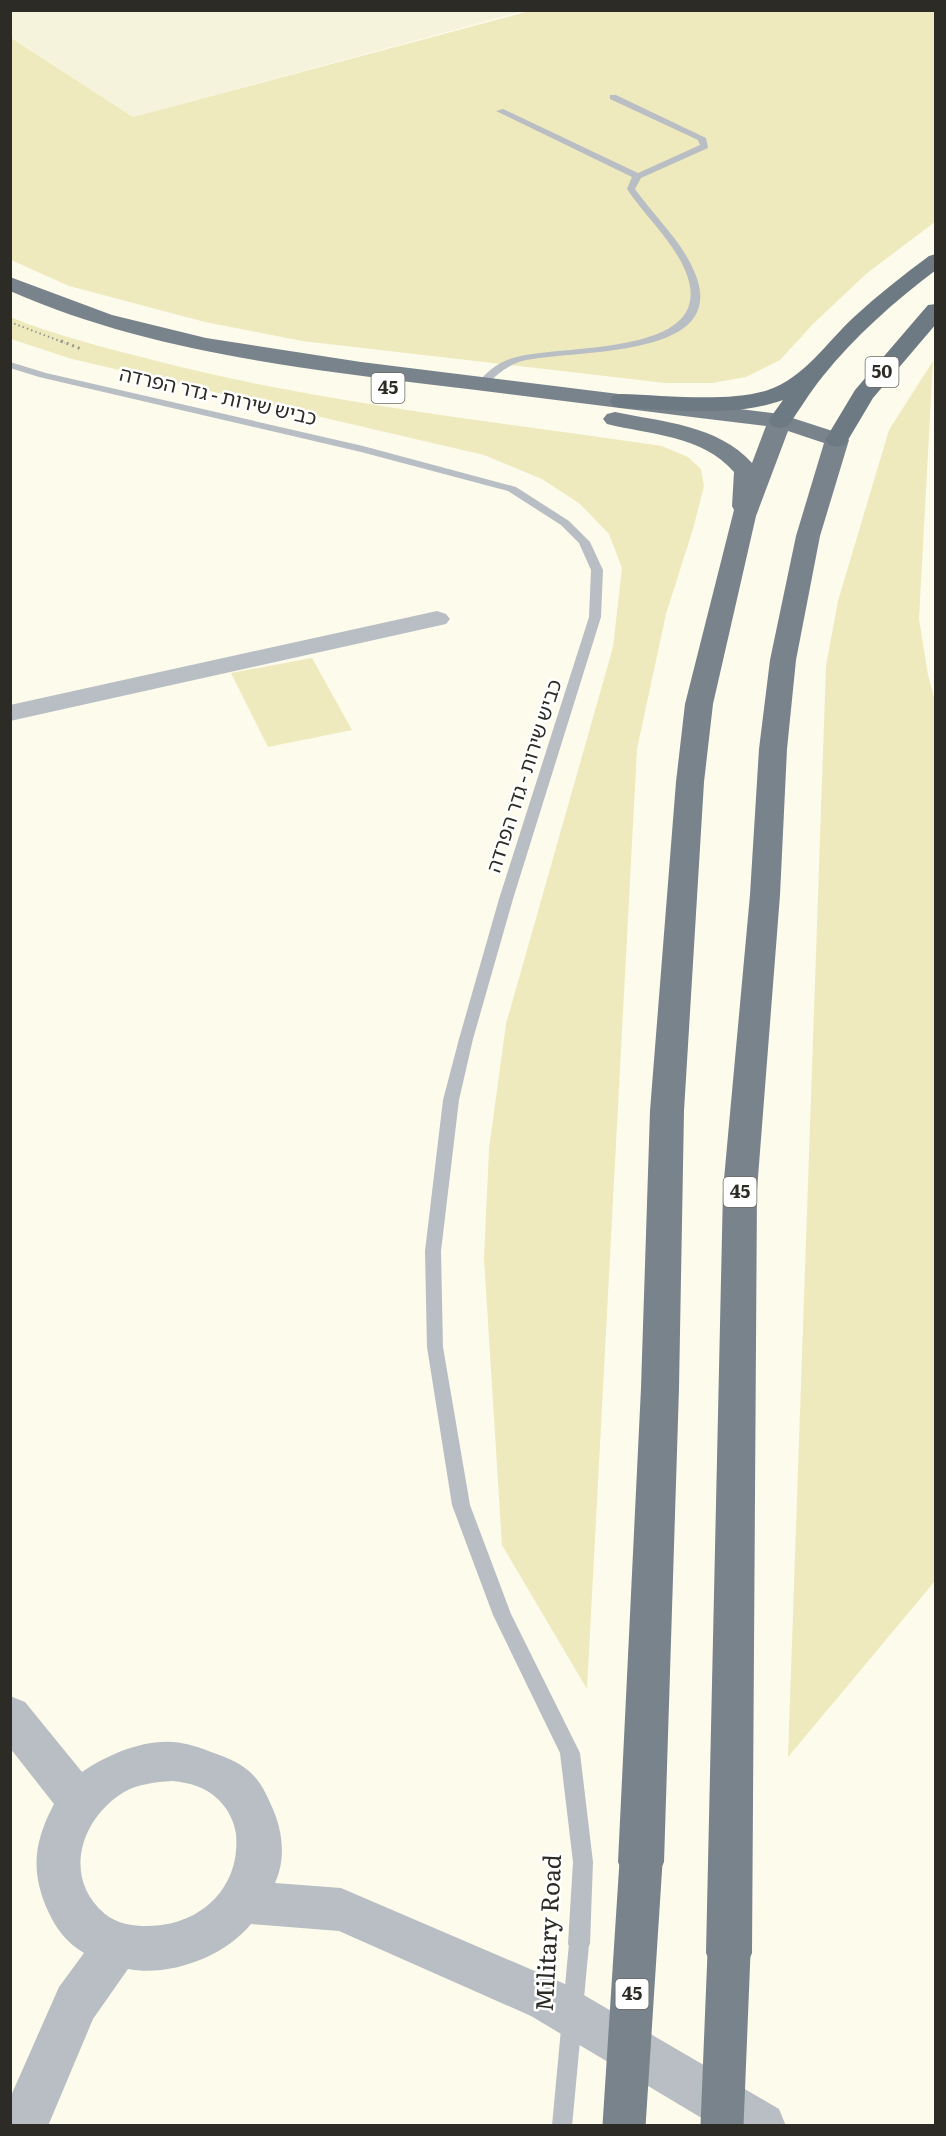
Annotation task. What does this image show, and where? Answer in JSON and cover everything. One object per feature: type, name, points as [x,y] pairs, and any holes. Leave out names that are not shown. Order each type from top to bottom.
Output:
[{"type":"highway","name":"50","points":[[776,430],[819,366],[871,313],[911,278],[936,260]]},
{"type":"highway","name":"45","points":[[10,283],[91,314],[179,338],[334,365],[621,401],[837,440],[808,536],[783,660],[773,749],[765,895],[740,1190],[729,1953],[723,2126]]},
{"type":"highway","name":"45","points":[[10,305],[116,340],[217,363],[323,380],[596,415],[776,430]]},
{"type":"highway","name":"50","points":[[837,440],[863,395],[936,310]]},
{"type":"highway","points":[[621,401],[722,402],[762,399],[785,392],[819,366]]},
{"type":"highway","points":[[596,415],[696,438],[727,451],[746,471],[744,516]]},
{"type":"highway","name":"45","points":[[624,2126],[641,1862],[660,1388],[667,1111],[689,793],[699,704],[744,516],[776,430]]},
{"type":"street","points":[[10,713],[437,619]]},
{"type":"street","points":[[10,1715],[80,1802]]},
{"type":"street","points":[[172,1761],[205,1767],[233,1784],[252,1808],[260,1839],[258,1872],[242,1902],[218,1927],[186,1944],[151,1950],[117,1945],[90,1931],[70,1911],[59,1884],[57,1856],[64,1828],[80,1802],[106,1779],[138,1765],[172,1761]]},
{"type":"street","points":[[242,1902],[341,1910],[548,2000],[762,2126]]},
{"type":"street","points":[[23,2126],[76,2003],[117,1945]]},
{"type":"lane","points":[[482,384],[492,372],[518,360],[622,346],[660,338],[687,322],[694,307],[694,283],[680,254],[631,189],[638,176],[705,146],[702,138],[613,98]]},
{"type":"lane","points":[[500,111],[638,176]]},
{"type":"lane","name":"Military Road","points":[[10,365],[43,375],[363,450],[512,489],[565,523],[584,542],[597,570],[594,617],[506,899],[451,1100],[433,1251],[435,1347],[460,1505],[502,1615],[570,1753],[584,1862],[579,1944],[562,2126]]},
{"type":"path","points":[[10,322],[81,349]]},
{"type":"shaded area","points":[[10,11],[524,11],[133,117],[11,37]]},
{"type":"shaded area","points":[[530,11],[935,11],[935,222],[866,274],[813,324],[780,360],[746,377],[712,383],[665,383],[302,341],[205,322],[69,286],[11,260],[10,37],[133,117]]},
{"type":"shaded area","points":[[10,317],[114,350],[276,388],[404,410],[662,446],[688,457],[701,469],[704,486],[666,614],[637,749],[587,1689],[502,1545],[484,1258],[489,1149],[506,1024],[613,647],[622,568],[609,534],[580,504],[542,479],[484,455],[72,359],[11,339]]},
{"type":"shaded area","points":[[933,361],[919,619],[928,675],[936,705],[935,1581],[788,1757],[826,666],[838,601],[889,430]]},
{"type":"shaded area","points":[[312,658],[352,730],[268,747],[231,673]]}]
